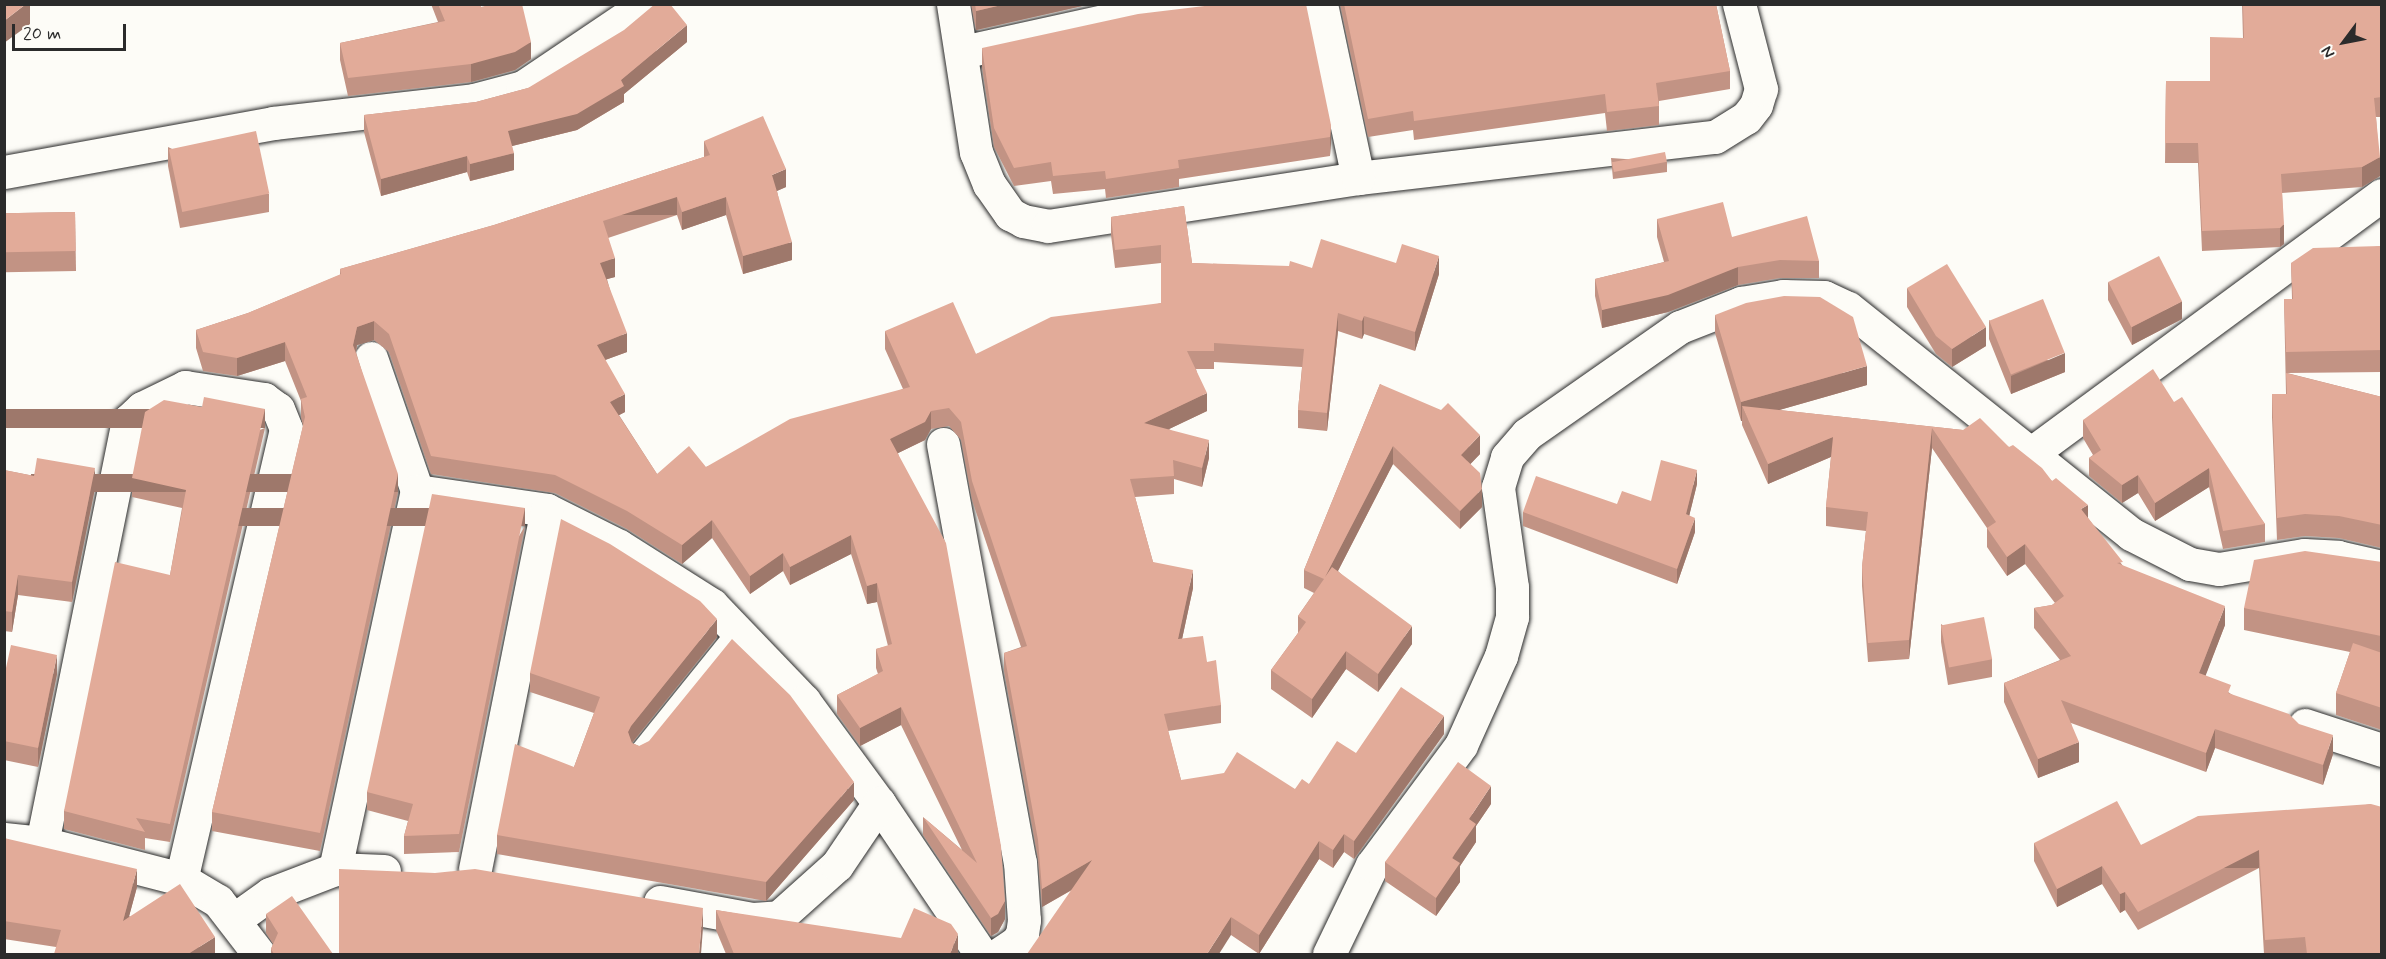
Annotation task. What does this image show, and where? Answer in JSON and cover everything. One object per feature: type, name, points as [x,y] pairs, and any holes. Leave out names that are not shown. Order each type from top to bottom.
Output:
[{"type":"street","points":[[4,172],[273,123],[412,109],[513,90],[577,54],[645,4]]},
{"type":"street","points":[[953,4],[976,152],[998,201],[1023,221],[1048,226],[1358,178],[1715,137],[1746,118],[1756,105],[1761,88],[1739,4]]},
{"type":"street","points":[[962,52],[1134,9],[1224,4]]},
{"type":"street","points":[[1321,4],[1358,178]]},
{"type":"street","points":[[2029,455],[2382,195]]},
{"type":"street","points":[[1329,954],[1372,865],[1461,745],[1501,656],[1512,617],[1512,587],[1498,487],[1507,457],[1527,434],[1680,327],[1741,303],[1784,296],[1824,297],[1848,308],[2029,455],[2131,534],[2190,564],[2219,568],[2304,555],[2338,557],[2382,567]]},
{"type":"street","points":[[335,869],[417,491],[371,358]]},
{"type":"street","points":[[42,843],[128,421],[142,408],[185,387],[264,399],[278,409],[286,429],[181,879]]},
{"type":"street","points":[[943,444],[1020,862],[1024,920],[1022,934],[1017,942],[999,954]]},
{"type":"street","points":[[417,491],[547,510],[619,546],[712,604],[736,633],[804,701],[879,803],[981,954]]},
{"type":"street","points":[[509,875],[460,871],[547,510]]},
{"type":"street","points":[[2305,725],[2382,750]]},
{"type":"street","points":[[625,896],[753,919],[779,917],[837,865],[879,803]]},
{"type":"street","points":[[4,839],[42,843],[181,879],[218,901],[235,919],[259,954]]},
{"type":"street","points":[[235,919],[270,894],[335,869],[414,873]]},
{"type":"lane","points":[[640,752],[736,633]]},
{"type":"building","points":[[4,4],[26,4],[4,21]]},
{"type":"building","points":[[438,4],[481,4],[481,7],[492,4],[522,4],[531,42],[515,52],[471,64],[348,78],[340,43],[445,21]]},
{"type":"building","points":[[655,4],[670,4],[687,25],[621,80],[624,86],[577,114],[508,131],[514,153],[470,164],[467,156],[381,179],[364,115],[476,102],[528,88],[624,30]]},
{"type":"building","points":[[975,4],[1006,4],[976,11]]},
{"type":"building","points":[[1221,4],[1306,4],[1331,125],[1330,137],[1178,160],[1179,168],[1106,179],[1105,171],[1053,176],[1051,162],[1014,168],[994,128],[982,48],[1138,14]]},
{"type":"building","points":[[1344,4],[1716,4],[1730,71],[1656,83],[1659,106],[1607,112],[1605,94],[1414,121],[1413,111],[1368,119]]},
{"type":"building","points":[[2243,4],[2382,4],[2382,97],[2374,98],[2380,157],[2362,167],[2281,174],[2284,224],[2280,228],[2202,231],[2198,143],[2165,143],[2166,81],[2210,81],[2210,37],[2244,38]]},
{"type":"building","points":[[763,116],[786,169],[772,175],[792,242],[743,256],[726,197],[682,212],[677,197],[603,221],[615,258],[600,263],[627,333],[597,345],[625,394],[610,402],[657,474],[689,446],[706,467],[790,419],[910,387],[885,331],[953,302],[976,354],[1051,317],[1161,303],[1161,245],[1115,250],[1111,217],[1184,206],[1192,263],[1289,266],[1290,261],[1312,268],[1321,239],[1396,263],[1402,244],[1439,256],[1415,332],[1364,316],[1362,321],[1338,313],[1327,413],[1298,410],[1304,349],[1214,343],[1214,351],[1187,351],[1207,393],[1144,423],[1209,440],[1202,468],[1173,460],[1174,476],[1130,479],[1153,562],[1193,570],[1178,639],[1203,636],[1207,662],[1216,660],[1221,705],[1164,714],[1181,780],[1224,773],[1237,752],[1295,789],[1302,779],[1309,784],[1337,741],[1356,753],[1401,687],[1444,716],[1354,841],[1344,834],[1333,850],[1319,841],[1259,935],[1231,917],[1207,954],[1027,954],[1092,860],[1042,889],[1038,840],[1004,653],[1027,646],[972,481],[961,422],[949,408],[931,411],[925,422],[890,439],[946,543],[1001,846],[1005,901],[998,914],[991,918],[923,817],[977,863],[901,707],[860,728],[837,695],[883,671],[876,649],[892,644],[877,583],[867,586],[851,535],[790,567],[783,553],[750,576],[712,520],[682,545],[627,511],[555,475],[431,456],[389,334],[374,321],[357,327],[353,345],[398,474],[320,833],[212,812],[305,417],[301,399],[307,397],[285,342],[237,358],[203,352],[196,330],[248,313],[341,274],[340,269],[494,225],[710,155],[704,141]]},
{"type":"building","points":[[256,131],[269,194],[182,212],[169,150]]},
{"type":"building","points":[[1665,152],[1667,162],[1614,172],[1612,162]]},
{"type":"building","points":[[1723,202],[1732,237],[1807,216],[1819,261],[1780,260],[1738,267],[1668,295],[1602,310],[1595,279],[1669,261],[1657,219]]},
{"type":"building","points":[[75,212],[76,251],[5,252],[4,213]]},
{"type":"building","points":[[2380,238],[2382,238],[2382,350],[2286,352],[2284,299],[2293,299],[2291,263],[2313,248],[2380,246]]},
{"type":"building","points":[[2159,256],[2182,301],[2131,327],[2108,282]]},
{"type":"building","points":[[1947,264],[1986,327],[1952,349],[1936,336],[1907,288]]},
{"type":"building","points":[[1784,296],[1820,297],[1853,317],[1867,366],[1741,402],[1715,315],[1746,303]]},
{"type":"building","points":[[2043,299],[2065,353],[2011,375],[1989,321]]},
{"type":"building","points":[[2153,369],[2174,402],[2182,397],[2265,524],[2223,531],[2209,468],[2155,503],[2138,475],[2122,485],[2089,458],[2101,450],[2083,420]]},
{"type":"building","points":[[2286,373],[2382,397],[2382,525],[2339,516],[2305,514],[2277,518],[2272,394],[2287,394]]},
{"type":"building","points":[[1380,384],[1441,410],[1448,403],[1480,435],[1461,455],[1480,473],[1482,489],[1460,511],[1393,446],[1325,577],[1332,567],[1412,626],[1378,674],[1346,651],[1312,699],[1271,670],[1306,622],[1298,616],[1324,579],[1304,570]]},
{"type":"building","points":[[204,397],[265,409],[170,824],[136,818],[145,832],[64,811],[115,562],[170,575],[186,490],[132,478],[145,412],[164,400],[202,407]]},
{"type":"building","points":[[1742,406],[1963,430],[1980,418],[2009,447],[2013,445],[2042,468],[2052,481],[2056,478],[2088,505],[2081,509],[2123,562],[2117,563],[2225,606],[2199,673],[2231,685],[2228,693],[2289,714],[2299,724],[2333,735],[2323,765],[2215,729],[2206,753],[2061,700],[2079,742],[2038,759],[2004,683],[2071,656],[2034,608],[2052,605],[2064,596],[2025,544],[2007,557],[1987,528],[1996,522],[1932,428],[1909,640],[1868,643],[1862,567],[1868,512],[1826,507],[1833,437],[1768,464]]},
{"type":"building","points":[[37,458],[95,468],[72,582],[18,575],[12,612],[4,611],[4,470],[34,476]]},
{"type":"building","points":[[1661,460],[1697,470],[1686,514],[1695,518],[1677,569],[1523,512],[1536,476],[1617,504],[1622,491],[1651,501]]},
{"type":"building","points":[[432,494],[525,508],[459,834],[404,836],[413,804],[367,792]]},
{"type":"building","points":[[561,519],[610,544],[700,601],[717,619],[631,726],[628,732],[632,743],[639,746],[649,741],[732,639],[790,695],[854,782],[766,882],[497,835],[515,744],[574,767],[600,697],[530,673]]},
{"type":"building","points":[[2305,551],[2382,562],[2381,636],[2244,608],[2254,560]]},
{"type":"building","points":[[1984,617],[1992,659],[1949,668],[1941,625]]},
{"type":"building","points":[[2353,643],[2382,653],[2382,708],[2336,693]]},
{"type":"building","points":[[11,645],[57,655],[38,748],[4,741],[4,677]]},
{"type":"building","points":[[1458,762],[1491,786],[1469,819],[1476,824],[1452,858],[1460,863],[1436,898],[1385,862]]},
{"type":"building","points":[[2117,801],[2141,845],[2198,816],[2371,804],[2382,807],[2382,954],[2307,954],[2305,937],[2265,940],[2259,850],[2138,912],[2125,892],[2120,894],[2102,866],[2057,889],[2034,843]]},
{"type":"building","points":[[4,838],[137,869],[123,921],[180,884],[215,937],[188,954],[54,954],[61,930],[4,921]]},
{"type":"building","points":[[339,869],[435,873],[475,869],[703,908],[699,954],[339,954]]},
{"type":"building","points":[[292,896],[333,954],[274,954],[271,949],[278,933],[266,914]]},
{"type":"building","points":[[914,908],[951,924],[958,934],[950,954],[734,954],[716,910],[901,938]]}]
